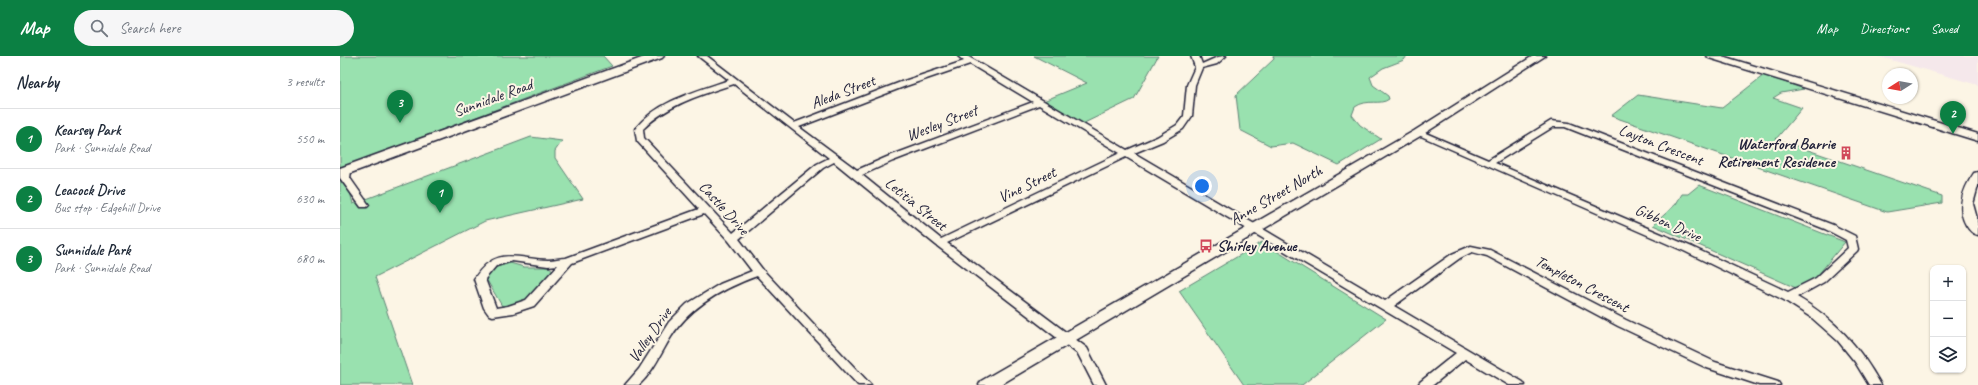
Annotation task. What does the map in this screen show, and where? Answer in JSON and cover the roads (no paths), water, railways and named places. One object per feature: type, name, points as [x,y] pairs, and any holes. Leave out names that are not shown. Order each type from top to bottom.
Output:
[{"type":"main road","name":"Sunnidale Road","points":[[343,172],[658,56]]},
{"type":"street","name":"Letitia Street","points":[[702,56],[856,174],[940,243],[1065,339],[1083,351],[1100,385]]},
{"type":"street","points":[[962,56],[994,76],[1034,97],[1206,201],[1254,227],[1466,352],[1519,385]]},
{"type":"street","points":[[1195,56],[1199,67],[1214,62],[1222,56]]},
{"type":"street","name":"Anne Street North","points":[[986,385],[1254,227],[1418,133],[1540,56]]},
{"type":"street","points":[[1712,56],[1978,138]]},
{"type":"street","name":"Aleda Street","points":[[793,126],[855,104],[901,85],[971,61]]},
{"type":"street","name":"Vine Street","points":[[940,243],[1160,139],[1180,127],[1188,116],[1191,85],[1199,67]]},
{"type":"street","name":"Castle Drive","points":[[735,81],[662,110],[647,119],[639,129],[640,139],[733,239],[759,272],[865,385]]},
{"type":"street","name":"Wesley Street","points":[[856,174],[890,159],[1040,102]]},
{"type":"street","name":"Layton Crescent","points":[[1489,163],[1551,124],[1566,125],[1814,221],[1851,238],[1853,249],[1820,280],[1788,297]]},
{"type":"street","name":"Gibbon Drive","points":[[1418,133],[1688,250],[1788,297],[1832,329],[1857,355],[1875,385]]},
{"type":"street","points":[[733,239],[820,166],[835,158]]},
{"type":"street","points":[[343,172],[345,178],[364,205]]},
{"type":"street","points":[[1978,176],[1972,183],[1966,211],[1973,226],[1978,231]]},
{"type":"street","points":[[568,261],[530,303],[509,310],[493,312],[490,308],[479,280],[492,264],[512,258],[548,263],[568,261],[705,210]]},
{"type":"street","name":"Templeton Crescent","points":[[1386,306],[1456,256],[1471,249],[1490,253],[1622,323],[1711,365],[1774,385]]},
{"type":"street","name":"Valley Drive","points":[[631,385],[639,378],[674,324],[696,302],[740,278],[759,272]]},
{"type":"street","points":[[1424,385],[1466,352]]},
{"type":"place","name":"Sunnidale Park","points":[[400,123]]},
{"type":"place","name":"Leacock Drive","points":[[1953,134]]},
{"type":"place","name":"Waterford Barrie Retirement Residence","points":[[1846,153]]},
{"type":"place","name":"Kearsey Park","points":[[440,213]]},
{"type":"place","name":"Shirley Avenue","points":[[1206,246]]}]
